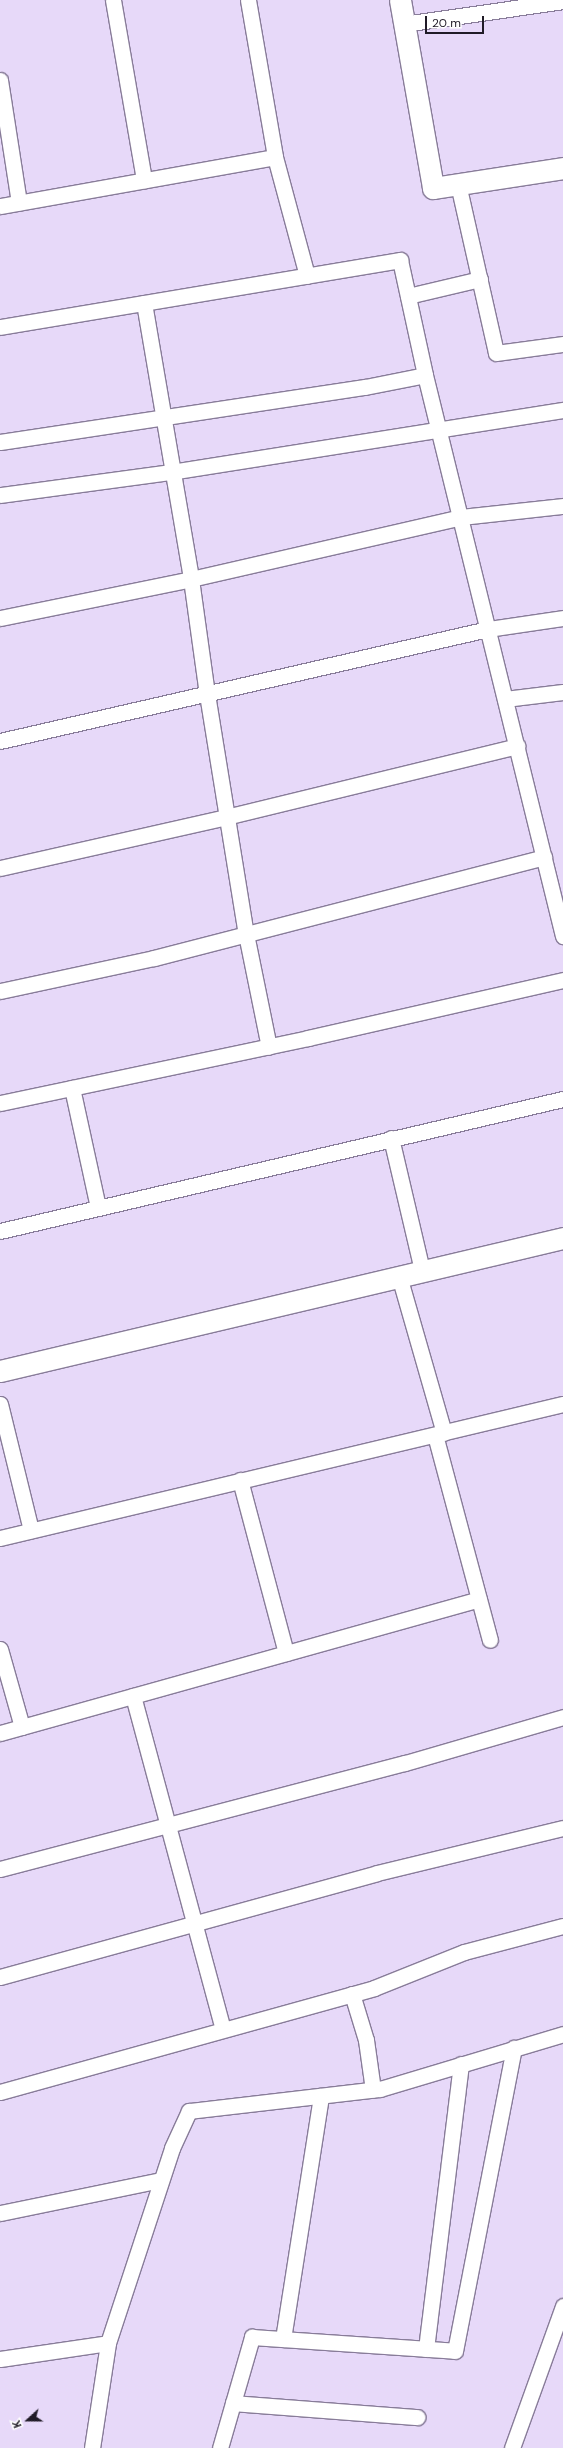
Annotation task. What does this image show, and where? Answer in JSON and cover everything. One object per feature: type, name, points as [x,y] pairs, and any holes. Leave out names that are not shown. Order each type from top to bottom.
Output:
[{"type":"main road","points":[[400,0],[433,188],[563,168]]},
{"type":"main road","points":[[0,1371],[422,1270],[563,1238]]},
{"type":"street","points":[[113,0],[144,180]]},
{"type":"street","points":[[248,0],[275,157],[307,276]]},
{"type":"street","points":[[404,24],[493,6],[563,1]]},
{"type":"street","points":[[0,80],[19,202]]},
{"type":"street","points":[[0,206],[275,157]]},
{"type":"street","points":[[458,184],[496,353],[563,344]]},
{"type":"street","points":[[0,327],[400,260],[425,375],[440,430],[563,935]]},
{"type":"street","points":[[408,296],[480,279]]},
{"type":"street","points":[[144,304],[171,472],[191,579],[226,817],[246,934],[269,1047]]},
{"type":"street","points":[[0,442],[365,387],[425,375]]},
{"type":"street","points":[[0,495],[171,472],[563,410]]},
{"type":"street","points":[[0,618],[191,579],[461,517],[563,506]]},
{"type":"street","points":[[0,741],[488,629],[563,618]]},
{"type":"street","points":[[505,699],[563,692]]},
{"type":"street","points":[[0,868],[226,817],[517,746]]},
{"type":"street","points":[[0,991],[154,958],[544,857]]},
{"type":"street","points":[[0,1103],[269,1047],[563,980]]},
{"type":"street","points":[[72,1088],[98,1207]]},
{"type":"street","points":[[0,1231],[563,1098]]},
{"type":"street","points":[[390,1138],[422,1270]]},
{"type":"street","points":[[399,1276],[490,1640]]},
{"type":"street","points":[[0,1404],[31,1530]]},
{"type":"street","points":[[0,1538],[563,1404]]},
{"type":"street","points":[[240,1480],[286,1653]]},
{"type":"street","points":[[0,1733],[479,1599]]},
{"type":"street","points":[[0,1650],[22,1727]]},
{"type":"street","points":[[133,1696],[196,1924],[223,2029]]},
{"type":"street","points":[[0,1869],[405,1763],[563,1717]]},
{"type":"street","points":[[0,1977],[377,1874],[563,1828]]},
{"type":"street","points":[[0,2092],[374,1988],[464,1952],[563,1926]]},
{"type":"street","points":[[352,1994],[366,2040],[373,2090]]},
{"type":"street","points":[[92,2448],[108,2343],[161,2180],[189,2111],[373,2090],[563,2034]]},
{"type":"street","points":[[220,2448],[252,2337],[455,2351],[514,2048]]},
{"type":"street","points":[[426,2349],[461,2064]]},
{"type":"street","points":[[283,2339],[321,2096]]},
{"type":"street","points":[[0,2213],[161,2180]]},
{"type":"street","points":[[512,2448],[563,2306]]},
{"type":"street","points":[[0,2359],[108,2343]]},
{"type":"street","points":[[233,2402],[417,2417]]}]
